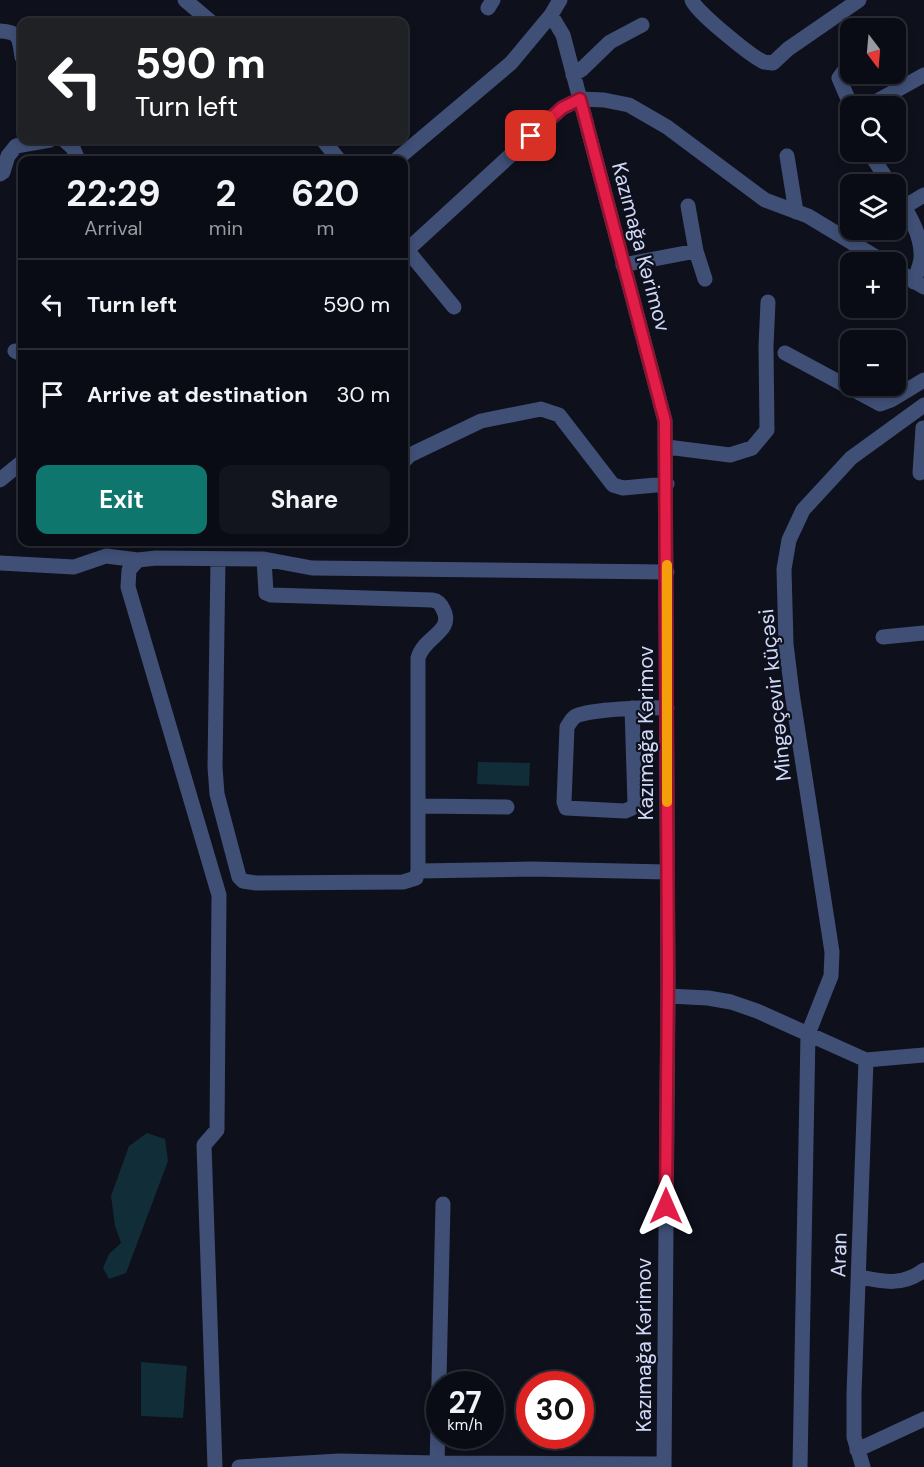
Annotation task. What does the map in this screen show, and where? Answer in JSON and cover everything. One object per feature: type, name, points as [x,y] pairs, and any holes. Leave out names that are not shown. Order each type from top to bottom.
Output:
[{"type":"street","points":[[185,0],[206,18]]},
{"type":"street","points":[[401,156],[510,63],[551,15],[560,0]]},
{"type":"street","points":[[692,0],[692,4],[698,11],[735,41],[764,62],[773,63],[788,49],[859,0]]},
{"type":"street","name":"Kazımağa Kərimov","points":[[551,15],[563,35],[665,421],[667,447],[668,996],[664,1466]]},
{"type":"street","points":[[573,75],[610,42],[642,26]]},
{"type":"street","points":[[0,32],[12,32],[18,37]]},
{"type":"street","points":[[886,96],[924,75]]},
{"type":"street","points":[[408,248],[562,108],[580,99],[604,100],[629,105],[667,127],[765,200],[808,216],[868,252]]},
{"type":"street","points":[[0,174],[3,172],[11,150],[25,144]]},
{"type":"street","points":[[326,144],[336,156]]},
{"type":"street","points":[[787,156],[796,212]]},
{"type":"street","points":[[906,206],[924,195]]},
{"type":"street","points":[[688,206],[696,251],[705,279]]},
{"type":"street","points":[[906,212],[920,246],[919,284],[906,276]]},
{"type":"street","points":[[623,265],[696,251]]},
{"type":"street","points":[[408,254],[454,307]]},
{"type":"street","points":[[667,447],[730,455],[752,448],[767,430],[768,302]]},
{"type":"street","points":[[784,353],[880,404],[924,380]]},
{"type":"street","name":"Mingəçevir küçəsi","points":[[808,1034],[831,976],[832,951],[786,644],[784,569],[789,540],[803,510],[851,458],[924,405]]},
{"type":"street","points":[[408,457],[481,421],[541,409],[559,415],[613,485],[623,488],[666,484]]},
{"type":"street","points":[[907,417],[923,428],[920,472]]},
{"type":"street","points":[[3,472],[18,464]]},
{"type":"street","points":[[0,563],[74,567],[106,556],[138,560],[264,559],[312,568],[667,572]]},
{"type":"street","points":[[218,559],[215,767],[217,794],[239,878],[256,883],[403,882],[416,878],[419,806],[418,658],[423,647],[447,621],[440,604],[432,600],[270,596],[266,593],[264,581],[264,559]]},
{"type":"street","points":[[138,560],[129,570],[128,587],[219,895],[217,1131],[204,1145],[215,1467]]},
{"type":"street","points":[[883,637],[924,633]]},
{"type":"street","points":[[632,708],[634,803],[632,808],[625,811],[566,808],[564,802],[567,727],[573,718],[582,714],[632,708],[667,708]]},
{"type":"street","points":[[419,806],[507,807]]},
{"type":"street","points":[[418,871],[532,869],[667,872]]},
{"type":"street","points":[[668,996],[708,998],[731,1002],[866,1060],[924,1055]]},
{"type":"street","points":[[800,1467],[808,1034]]},
{"type":"street","name":"Aran","points":[[863,1467],[854,1437],[854,1394],[866,1060]]},
{"type":"street","points":[[437,1465],[443,1204]]},
{"type":"street","points":[[860,1277],[891,1283],[906,1280],[924,1270]]},
{"type":"street","points":[[857,1450],[924,1419]]},
{"type":"street","points":[[239,1467],[339,1461],[437,1465],[664,1466]]},
{"type":"water","points":[[478,762],[530,763],[529,786],[477,784]]},
{"type":"water","points":[[147,1133],[165,1139],[168,1161],[126,1273],[109,1279],[103,1268],[109,1254],[121,1243],[115,1226],[111,1196],[129,1146]]},
{"type":"water","points":[[141,1362],[187,1366],[183,1418],[141,1416]]},
{"type":"slow traffic","points":[[667,565],[667,802]]},
{"type":"route","points":[[531,136],[562,108],[580,99],[665,421],[667,447],[668,975],[666,1206]]}]
